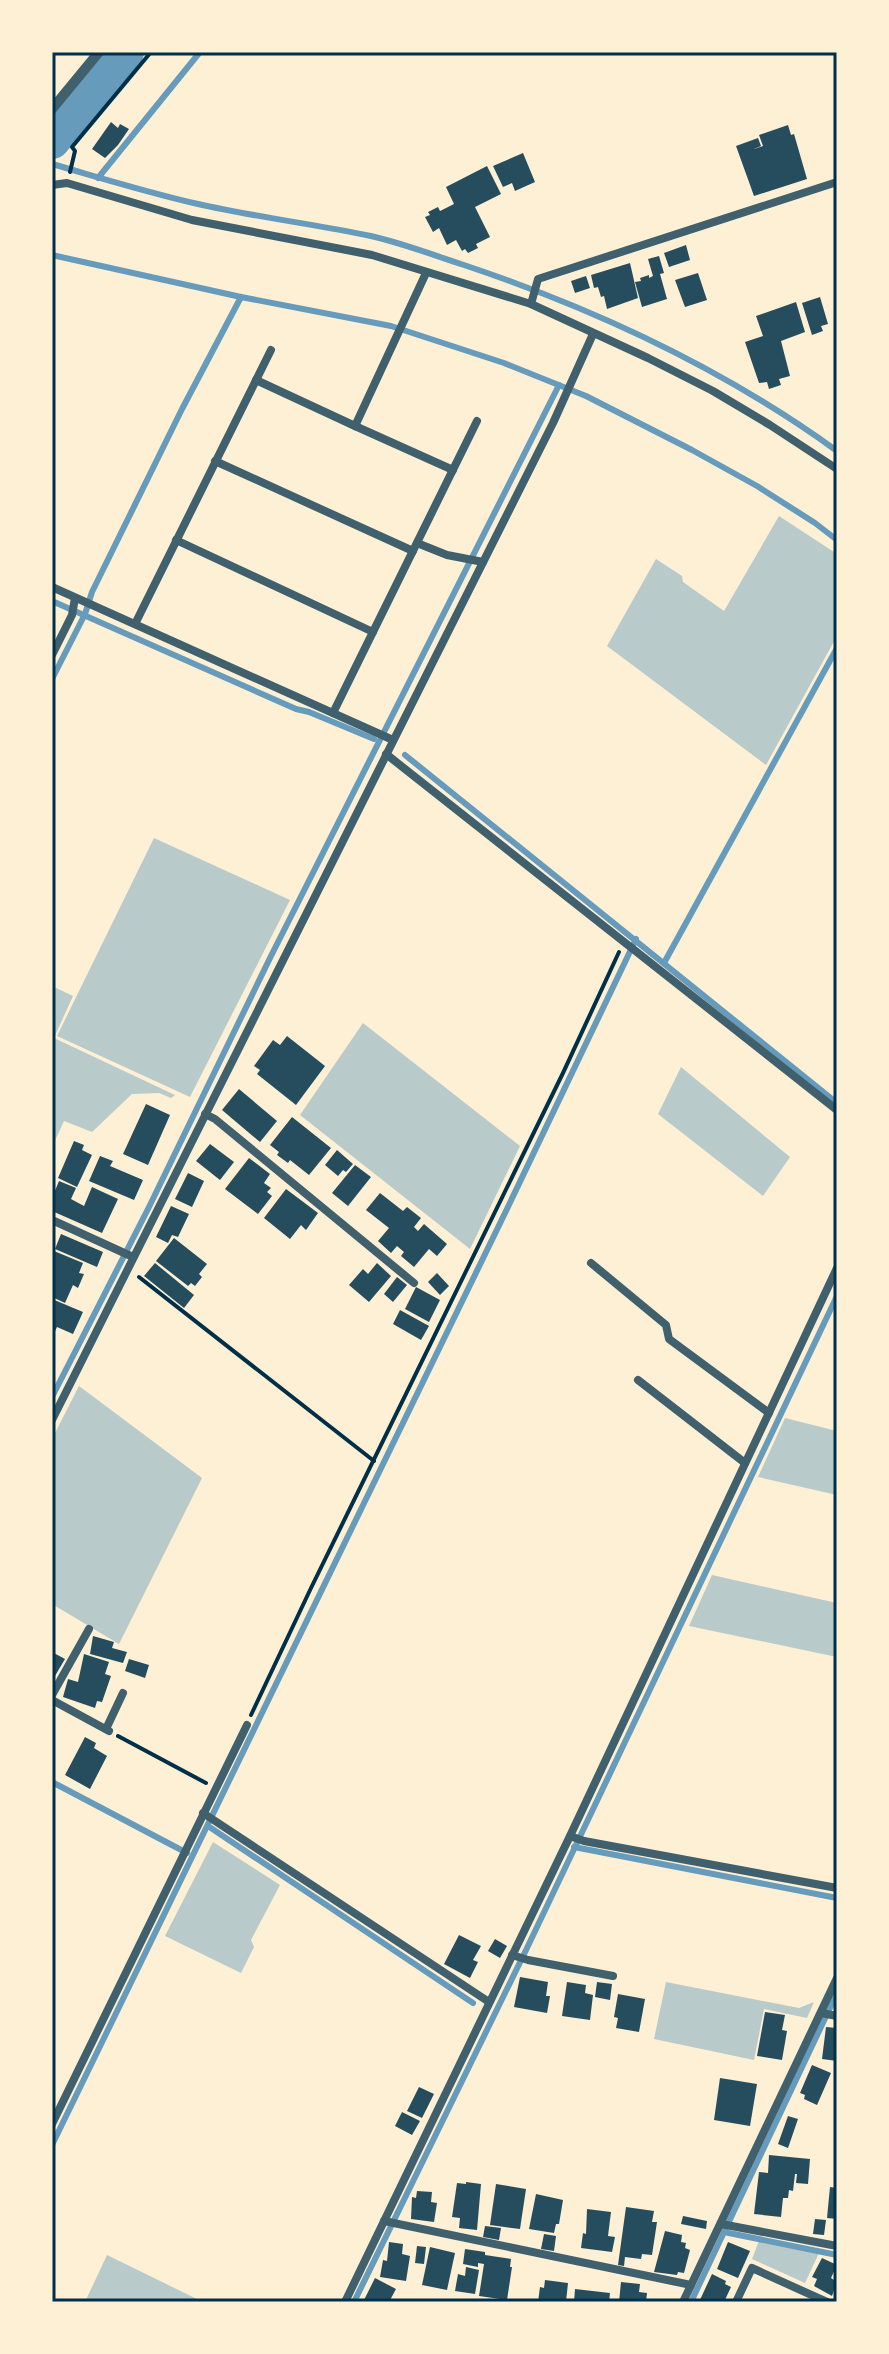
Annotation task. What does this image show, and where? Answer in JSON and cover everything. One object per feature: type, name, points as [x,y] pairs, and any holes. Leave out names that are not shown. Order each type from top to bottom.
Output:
[{"type":"street","points":[[52,109],[99,52]]},
{"type":"street","points":[[532,300],[538,279],[837,182]]},
{"type":"street","points":[[52,185],[67,183],[192,220],[372,255],[426,273],[532,300],[593,334],[713,391],[837,469]]},
{"type":"street","points":[[355,426],[426,273]]},
{"type":"street","points":[[52,1420],[127,1268],[127,1255],[205,1114],[483,562],[593,334]]},
{"type":"street","points":[[135,624],[271,350]]},
{"type":"street","points":[[256,380],[453,470]]},
{"type":"street","points":[[333,713],[477,421]]},
{"type":"street","points":[[215,461],[415,547],[483,562]]},
{"type":"street","points":[[176,540],[373,632]]},
{"type":"street","points":[[52,587],[391,740]]},
{"type":"street","points":[[52,655],[77,600]]},
{"type":"street","points":[[386,754],[837,1110]]},
{"type":"street","points":[[205,1114],[414,1283]]},
{"type":"street","points":[[52,1220],[127,1255]]},
{"type":"street","points":[[591,1263],[666,1325],[669,1339],[769,1413]]},
{"type":"street","points":[[345,2302],[389,2222],[489,2002],[519,1957],[571,1836],[837,1268]]},
{"type":"street","points":[[638,1380],[745,1463]]},
{"type":"street","points":[[89,1629],[52,1698],[108,1730],[123,1693]]},
{"type":"street","points":[[52,2124],[247,1725]]},
{"type":"street","points":[[205,1814],[489,2002]]},
{"type":"street","points":[[571,1836],[584,1841],[837,1888]]},
{"type":"street","points":[[519,1957],[613,1976]]},
{"type":"street","points":[[683,2302],[726,2225],[828,2014],[837,1978]]},
{"type":"street","points":[[389,2222],[691,2285]]},
{"type":"street","points":[[726,2225],[837,2246]]},
{"type":"street","points":[[736,2302],[752,2268],[827,2302]]},
{"type":"path","points":[[73,161],[75,151],[72,147],[151,52]]},
{"type":"path","points":[[247,1725],[625,942]]},
{"type":"path","points":[[127,1268],[374,1461]]},
{"type":"path","points":[[108,1730],[216,1788]]},
{"type":"shaded area","points":[[779,516],[837,554],[837,636],[766,765],[607,646],[656,559],[724,611]]},
{"type":"shaded area","points":[[154,838],[290,900],[190,1097],[57,1036]]},
{"type":"shaded area","points":[[52,986],[73,996],[54,1038],[175,1095],[171,1098],[159,1093],[132,1094],[92,1132],[64,1121],[52,1147]]},
{"type":"shaded area","points":[[363,1023],[520,1146],[470,1249],[300,1115]]},
{"type":"shaded area","points":[[681,1067],[790,1157],[763,1196],[658,1114]]},
{"type":"shaded area","points":[[79,1386],[202,1478],[119,1644],[52,1604],[52,1439]]},
{"type":"shaded area","points":[[785,1418],[837,1431],[837,1495],[758,1477]]},
{"type":"shaded area","points":[[712,1575],[837,1603],[837,1657],[689,1626]]},
{"type":"shaded area","points":[[213,1842],[280,1885],[251,1940],[254,1947],[241,1973],[165,1936]]},
{"type":"shaded area","points":[[666,1982],[799,2008],[814,2002],[807,2018],[764,2009],[754,2060],[654,2039]]},
{"type":"shaded area","points":[[759,2241],[819,2253],[805,2283],[752,2259]]},
{"type":"shaded area","points":[[107,2255],[203,2302],[85,2302]]},
{"type":"building","points":[[111,122],[118,128],[120,124],[129,129],[105,158],[92,149]]},
{"type":"building","points":[[788,125],[791,135],[794,134],[807,179],[754,196],[736,146],[758,138],[761,146],[754,149],[763,146],[759,135]]},
{"type":"building","points":[[523,153],[535,182],[515,191],[512,183],[503,187],[493,166]]},
{"type":"building","points":[[487,166],[501,194],[475,207],[490,237],[476,244],[478,248],[468,253],[465,249],[462,251],[456,240],[447,245],[439,228],[433,232],[425,217],[438,207],[440,211],[454,204],[446,187]]},
{"type":"building","points":[[686,245],[690,260],[669,267],[664,253]]},
{"type":"building","points":[[659,256],[667,299],[642,307],[635,282],[653,276],[648,259]]},
{"type":"building","points":[[630,263],[638,298],[607,309],[604,296],[601,297],[598,287],[594,288],[591,275]]},
{"type":"building","points":[[698,273],[707,300],[685,307],[675,280]]},
{"type":"building","points":[[586,276],[590,288],[575,293],[571,281]]},
{"type":"building","points":[[820,297],[828,324],[821,326],[823,331],[812,335],[802,303]]},
{"type":"building","points":[[796,302],[805,332],[781,341],[790,376],[779,379],[781,385],[769,389],[767,382],[759,383],[745,342],[763,336],[756,316]]},
{"type":"building","points":[[287,1036],[325,1066],[296,1105],[257,1074],[260,1070],[254,1066],[273,1040],[280,1045]]},
{"type":"building","points":[[239,1089],[277,1121],[260,1142],[222,1110]]},
{"type":"building","points":[[146,1104],[170,1115],[148,1165],[123,1154]]},
{"type":"building","points":[[292,1117],[331,1148],[309,1175],[290,1160],[288,1163],[277,1155],[279,1152],[270,1145]]},
{"type":"building","points":[[74,1141],[84,1145],[82,1150],[92,1155],[77,1187],[58,1178]]},
{"type":"building","points":[[210,1144],[234,1162],[220,1180],[196,1161]]},
{"type":"building","points":[[337,1150],[353,1164],[338,1176],[325,1165]]},
{"type":"building","points":[[100,1156],[113,1161],[110,1166],[143,1180],[134,1200],[89,1181]]},
{"type":"building","points":[[249,1158],[270,1174],[264,1183],[271,1188],[267,1192],[272,1196],[258,1214],[225,1189]]},
{"type":"building","points":[[355,1165],[371,1177],[348,1206],[332,1193]]},
{"type":"building","points":[[188,1173],[204,1181],[192,1207],[175,1199]]},
{"type":"building","points":[[59,1181],[76,1188],[71,1199],[84,1206],[92,1187],[118,1199],[102,1233],[52,1211],[52,1198]]},
{"type":"building","points":[[286,1189],[318,1213],[306,1230],[301,1225],[290,1239],[264,1218]]},
{"type":"building","points":[[380,1193],[403,1211],[407,1207],[421,1218],[414,1227],[418,1231],[424,1224],[447,1244],[437,1256],[429,1249],[414,1267],[401,1256],[404,1252],[397,1246],[391,1253],[378,1241],[389,1228],[366,1210]]},
{"type":"building","points":[[171,1206],[189,1214],[178,1237],[172,1235],[168,1243],[156,1237]]},
{"type":"building","points":[[61,1234],[103,1252],[97,1267],[55,1249]]},
{"type":"building","points":[[174,1238],[207,1264],[195,1286],[191,1283],[188,1286],[156,1261]]},
{"type":"building","points":[[54,1251],[83,1263],[79,1273],[84,1274],[78,1288],[73,1285],[65,1303],[52,1297]]},
{"type":"building","points":[[155,1263],[194,1295],[184,1308],[144,1276]]},
{"type":"building","points":[[377,1263],[391,1276],[369,1302],[349,1285],[363,1269],[368,1274]]},
{"type":"building","points":[[437,1273],[449,1286],[440,1295],[428,1282]]},
{"type":"building","points":[[397,1277],[407,1285],[393,1302],[384,1294]]},
{"type":"building","points":[[416,1287],[440,1300],[429,1322],[405,1309]]},
{"type":"building","points":[[52,1299],[83,1312],[73,1334],[57,1327],[52,1338]]},
{"type":"building","points":[[400,1310],[429,1326],[421,1340],[393,1324]]},
{"type":"building","points":[[93,1636],[114,1642],[112,1648],[127,1652],[123,1663],[90,1654]]},
{"type":"building","points":[[52,1652],[65,1659],[52,1681]]},
{"type":"building","points":[[84,1654],[109,1662],[105,1674],[111,1676],[102,1702],[97,1701],[95,1708],[63,1697],[68,1679],[78,1682]]},
{"type":"building","points":[[129,1659],[149,1665],[145,1678],[125,1671]]},
{"type":"building","points":[[85,1737],[96,1743],[94,1748],[107,1756],[90,1789],[65,1775]]},
{"type":"building","points":[[459,1935],[481,1946],[473,1960],[478,1962],[470,1978],[444,1964]]},
{"type":"building","points":[[495,1939],[507,1946],[500,1958],[488,1951]]},
{"type":"building","points":[[520,1977],[548,1982],[546,1996],[550,1996],[547,2013],[514,2007]]},
{"type":"building","points":[[567,1982],[586,1985],[585,1993],[593,1995],[590,2020],[562,2016]]},
{"type":"building","points":[[597,1982],[612,1984],[610,2000],[595,1997]]},
{"type":"building","points":[[618,1994],[645,1999],[639,2032],[616,2028],[618,2018],[614,2017]]},
{"type":"building","points":[[765,2012],[785,2015],[782,2030],[787,2031],[782,2060],[757,2056]]},
{"type":"building","points":[[826,2027],[837,2028],[837,2061],[822,2059]]},
{"type":"building","points":[[812,2065],[831,2073],[817,2105],[804,2099],[805,2095],[800,2093]]},
{"type":"building","points":[[720,2078],[757,2084],[750,2126],[714,2120]]},
{"type":"building","points":[[419,2087],[434,2094],[422,2118],[407,2111]]},
{"type":"building","points":[[402,2112],[420,2121],[412,2135],[395,2126]]},
{"type":"building","points":[[788,2116],[798,2119],[788,2148],[778,2144]]},
{"type":"building","points":[[769,2155],[810,2159],[808,2184],[796,2183],[795,2174],[793,2191],[789,2190],[788,2198],[783,2198],[781,2217],[754,2214],[759,2172],[768,2173]]},
{"type":"building","points":[[457,2183],[481,2184],[477,2230],[459,2228],[460,2218],[452,2217]]},
{"type":"building","points":[[496,2184],[526,2189],[520,2229],[490,2225]]},
{"type":"building","points":[[830,2187],[837,2188],[837,2219],[827,2218]]},
{"type":"building","points":[[417,2191],[432,2192],[431,2202],[437,2203],[434,2222],[411,2219],[412,2197],[416,2198]]},
{"type":"building","points":[[536,2194],[563,2200],[559,2224],[556,2224],[554,2233],[529,2229]]},
{"type":"building","points":[[626,2207],[654,2211],[652,2222],[657,2222],[652,2255],[642,2254],[641,2259],[625,2257],[624,2266],[618,2265]]},
{"type":"building","points":[[587,2209],[611,2212],[608,2236],[615,2237],[612,2252],[581,2248],[583,2233],[586,2234]]},
{"type":"building","points":[[683,2216],[707,2221],[706,2229],[681,2224]]},
{"type":"building","points":[[815,2219],[826,2220],[824,2235],[813,2234]]},
{"type":"building","points":[[485,2226],[501,2228],[499,2240],[483,2237]]},
{"type":"building","points":[[665,2231],[682,2235],[681,2242],[686,2243],[685,2248],[690,2250],[684,2273],[654,2272]]},
{"type":"building","points":[[544,2234],[556,2236],[554,2251],[541,2249]]},
{"type":"building","points":[[389,2242],[403,2244],[402,2254],[410,2256],[406,2281],[380,2277],[383,2260],[387,2261]]},
{"type":"building","points":[[728,2242],[750,2251],[738,2278],[717,2269]]},
{"type":"building","points":[[417,2246],[426,2247],[424,2264],[415,2263]]},
{"type":"building","points":[[430,2247],[455,2253],[447,2290],[422,2285]]},
{"type":"building","points":[[465,2249],[511,2259],[507,2300],[479,2296],[484,2264],[478,2263],[478,2267],[463,2264]]},
{"type":"building","points":[[822,2258],[837,2265],[831,2278],[837,2282],[832,2296],[814,2286],[817,2279],[812,2277]]},
{"type":"building","points":[[466,2267],[479,2270],[475,2294],[455,2291],[458,2274],[465,2276]]},
{"type":"building","points":[[712,2274],[731,2287],[724,2302],[699,2302]]},
{"type":"building","points":[[375,2278],[396,2289],[389,2302],[363,2302]]},
{"type":"building","points":[[545,2280],[568,2283],[566,2302],[538,2302],[540,2287],[544,2288]]},
{"type":"building","points":[[621,2282],[640,2284],[639,2292],[647,2293],[646,2302],[619,2302]]},
{"type":"building","points":[[575,2289],[610,2293],[609,2302],[574,2302]]},
{"type":"waterway","points":[[52,141],[126,52]]},
{"type":"waterway","points":[[98,178],[200,52]]},
{"type":"waterway","points":[[52,164],[198,204],[383,239],[513,282],[610,322],[704,368],[794,421],[837,451]]},
{"type":"waterway","points":[[52,255],[391,326],[504,363],[586,396],[692,450],[757,486],[837,540]]},
{"type":"waterway","points":[[52,679],[182,409],[241,297]]},
{"type":"waterway","points":[[52,1397],[559,385]]},
{"type":"waterway","points":[[52,601],[296,709],[374,739]]},
{"type":"waterway","points":[[664,963],[837,648]]},
{"type":"waterway","points":[[405,755],[837,1103]]},
{"type":"waterway","points":[[52,2145],[636,939]]},
{"type":"waterway","points":[[354,2302],[527,1948],[837,1296]]},
{"type":"waterway","points":[[52,1782],[187,1853]]},
{"type":"waterway","points":[[208,1826],[473,2003]]},
{"type":"waterway","points":[[574,1847],[837,1898]]},
{"type":"waterway","points":[[691,2302],[837,1993]]},
{"type":"waterway","points":[[724,2232],[837,2255]]}]
